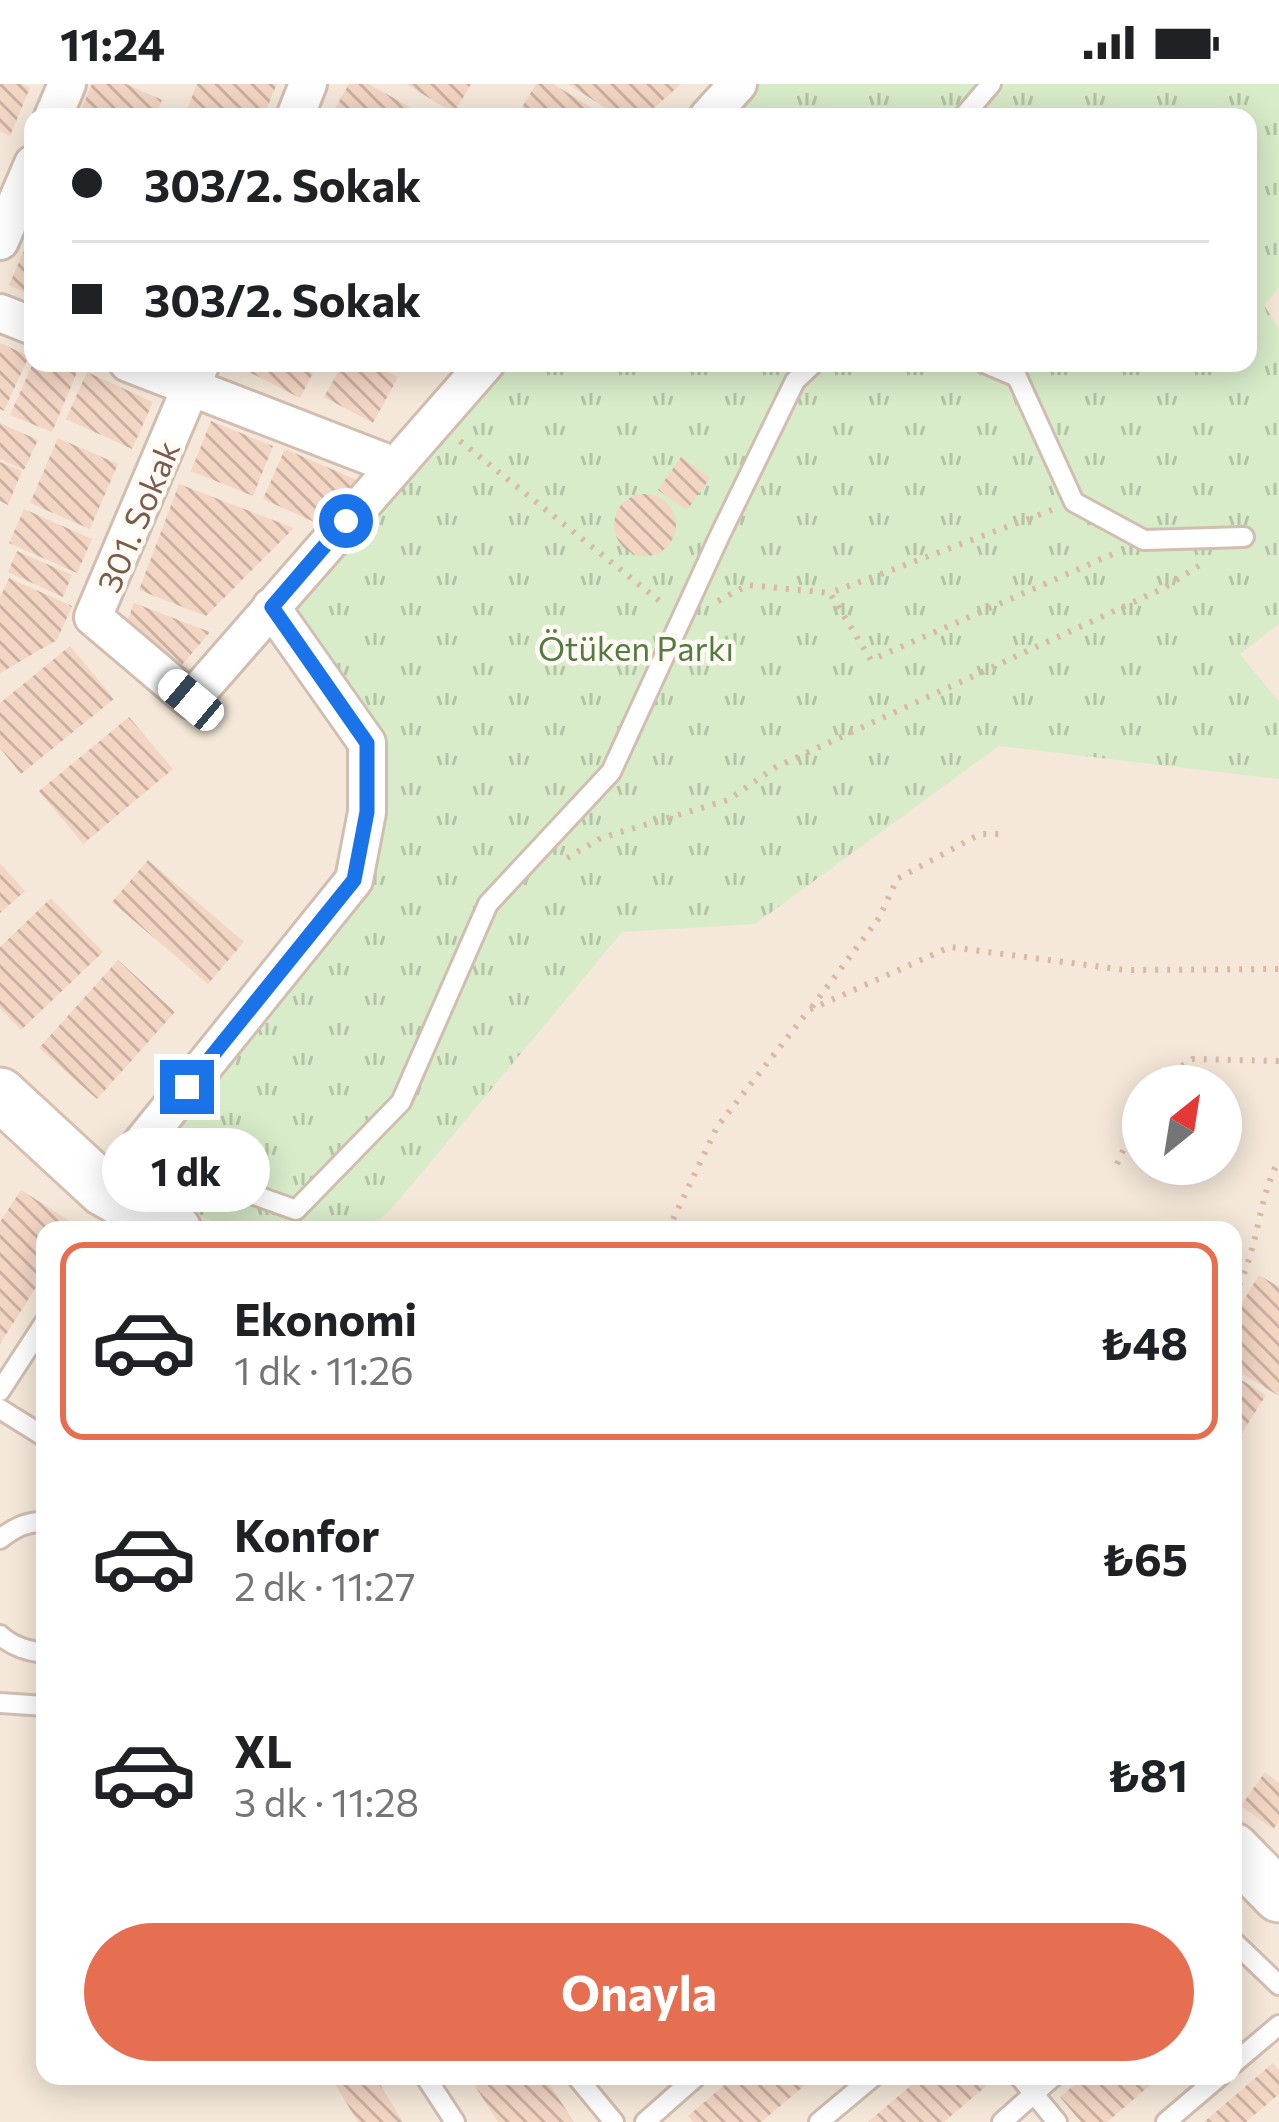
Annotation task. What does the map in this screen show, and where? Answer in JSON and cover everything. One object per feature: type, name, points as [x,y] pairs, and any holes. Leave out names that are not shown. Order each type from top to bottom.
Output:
[{"type":"main road","points":[[0,1094],[140,1211]]},
{"type":"street","points":[[716,108],[738,84]]},
{"type":"street","points":[[0,242],[24,185]]},
{"type":"street","points":[[140,1211],[354,880],[367,812],[367,743],[272,607],[477,372]]},
{"type":"street","points":[[196,375],[395,466]]},
{"type":"street","name":"301. Sokak","points":[[196,375],[93,617],[191,700],[272,607]]},
{"type":"lane","points":[[971,108],[991,84]]},
{"type":"lane","points":[[140,1211],[204,1177],[296,1210],[401,1102],[488,904],[611,772],[720,535],[795,381],[804,372]]},
{"type":"lane","points":[[1005,372],[1017,377],[1074,502],[1144,540],[1244,537]]},
{"type":"lane","points":[[0,1391],[36,1336]]},
{"type":"lane","points":[[0,1409],[36,1431]]},
{"type":"lane","points":[[0,1538],[36,1521]]},
{"type":"lane","points":[[0,1635],[8,1643],[36,1652]]},
{"type":"lane","points":[[0,1703],[36,1705]]},
{"type":"lane","points":[[1242,1950],[1279,1985]]},
{"type":"lane","points":[[1242,2057],[1279,2025]]},
{"type":"lane","points":[[436,2085],[455,2122]]},
{"type":"lane","points":[[584,2085],[614,2122]]},
{"type":"lane","points":[[645,2122],[687,2085]]},
{"type":"lane","points":[[819,2122],[863,2085]]},
{"type":"lane","points":[[1026,2085],[1058,2122]]},
{"type":"lane","points":[[1002,2122],[1044,2085]]},
{"type":"lane","points":[[1166,2122],[1209,2085]]},
{"type":"path","points":[[434,420],[682,619],[748,585],[830,593],[1074,502]]},
{"type":"path","points":[[563,860],[601,838],[728,800],[776,767],[1163,588],[1244,537]]},
{"type":"path","points":[[830,593],[871,660],[1144,540]]},
{"type":"path","points":[[672,1221],[717,1127],[879,918],[897,878],[980,834],[1003,834]]},
{"type":"path","points":[[809,1010],[950,947],[1125,970],[1279,969]]},
{"type":"path","points":[[1183,1065],[1192,1059],[1279,1061]]},
{"type":"path","points":[[1117,1164],[1122,1153]]},
{"type":"path","points":[[1242,1281],[1268,1180],[1279,1160]]},
{"type":"shaded area","points":[[0,84],[1279,84],[1279,2122],[0,2122]]},
{"type":"green space","name":"Ötüken Parkı","points":[[738,84],[1279,84],[1279,288],[1264,305],[1279,329],[1279,624],[1240,654],[1279,702],[1279,779],[999,746],[755,924],[622,932],[378,1221],[213,1221],[133,1177],[354,879],[367,744],[271,607],[478,372],[1257,372],[1257,108],[716,108]]},
{"type":"building","points":[[0,84],[30,88],[10,136],[0,131]]},
{"type":"building","points":[[92,84],[126,84],[162,100],[159,108],[82,108]]},
{"type":"building","points":[[197,84],[277,84],[267,108],[188,108]]},
{"type":"building","points":[[349,84],[369,84],[411,108],[335,108]]},
{"type":"building","points":[[406,84],[471,84],[457,108],[446,108]]},
{"type":"building","points":[[536,84],[553,84],[592,108],[521,108]]},
{"type":"building","points":[[568,84],[681,84],[654,108],[606,108]]},
{"type":"building","points":[[24,251],[24,292],[9,285]]},
{"type":"building","points":[[0,343],[24,354],[24,367],[4,411],[0,409]]},
{"type":"building","points":[[29,372],[77,372],[52,432],[10,415]]},
{"type":"building","points":[[87,372],[153,402],[132,449],[66,419]]},
{"type":"building","points":[[249,372],[313,372],[300,398]]},
{"type":"building","points":[[338,372],[389,372],[398,377],[373,423],[324,397]]},
{"type":"building","points":[[211,421],[273,446],[253,496],[191,471]]},
{"type":"building","points":[[0,423],[38,440],[24,470],[0,459]]},
{"type":"building","points":[[58,438],[118,464],[90,529],[30,503]]},
{"type":"building","points":[[285,449],[357,480],[321,525],[263,499]]},
{"type":"building","points":[[681,457],[710,478],[687,510],[658,490]]},
{"type":"building","points":[[0,462],[22,471],[8,505],[0,501]]},
{"type":"building","points":[[179,484],[294,528],[206,616],[139,590]]},
{"type":"building","points":[[645,494],[667,503],[676,525],[667,547],[645,556],[623,547],[614,525],[623,503]]},
{"type":"building","points":[[24,509],[92,539],[77,573],[9,543]]},
{"type":"building","points":[[17,551],[72,575],[63,597],[8,572]]},
{"type":"building","points":[[9,578],[72,606],[57,640],[0,673],[0,598]]},
{"type":"building","points":[[134,603],[210,632],[175,673],[124,629]]},
{"type":"building","points":[[70,646],[114,699],[21,774],[0,748],[0,703]]},
{"type":"building","points":[[129,717],[173,769],[83,844],[39,791]]},
{"type":"building","points":[[148,860],[244,942],[208,984],[112,902]]},
{"type":"building","points":[[0,863],[25,891],[0,913]]},
{"type":"building","points":[[51,898],[103,952],[21,1030],[0,1008],[0,947]]},
{"type":"building","points":[[118,960],[175,1012],[97,1099],[39,1048]]},
{"type":"building","points":[[21,1190],[70,1221],[36,1221],[36,1287],[0,1344],[0,1222]]},
{"type":"building","points":[[1259,1275],[1279,1287],[1279,1396],[1242,1373],[1242,1303]]},
{"type":"building","points":[[1242,1380],[1266,1395],[1242,1433]]},
{"type":"building","points":[[1265,1772],[1279,1783],[1279,1822],[1273,1829],[1242,1805]]},
{"type":"building","points":[[1273,2063],[1279,2070],[1279,2094],[1246,2122],[1204,2122]]},
{"type":"building","points":[[335,2085],[380,2085],[403,2122],[358,2122]]},
{"type":"building","points":[[550,2085],[574,2122],[498,2122],[475,2086]]},
{"type":"building","points":[[724,2085],[805,2085],[761,2122],[693,2122],[688,2116]]},
{"type":"building","points":[[911,2085],[987,2085],[944,2122],[868,2122]]},
{"type":"building","points":[[1074,2085],[1150,2085],[1107,2122],[1081,2122],[1060,2097]]},
{"type":"route","points":[[187,1087],[354,880],[367,812],[367,743],[272,607],[346,521]]}]
